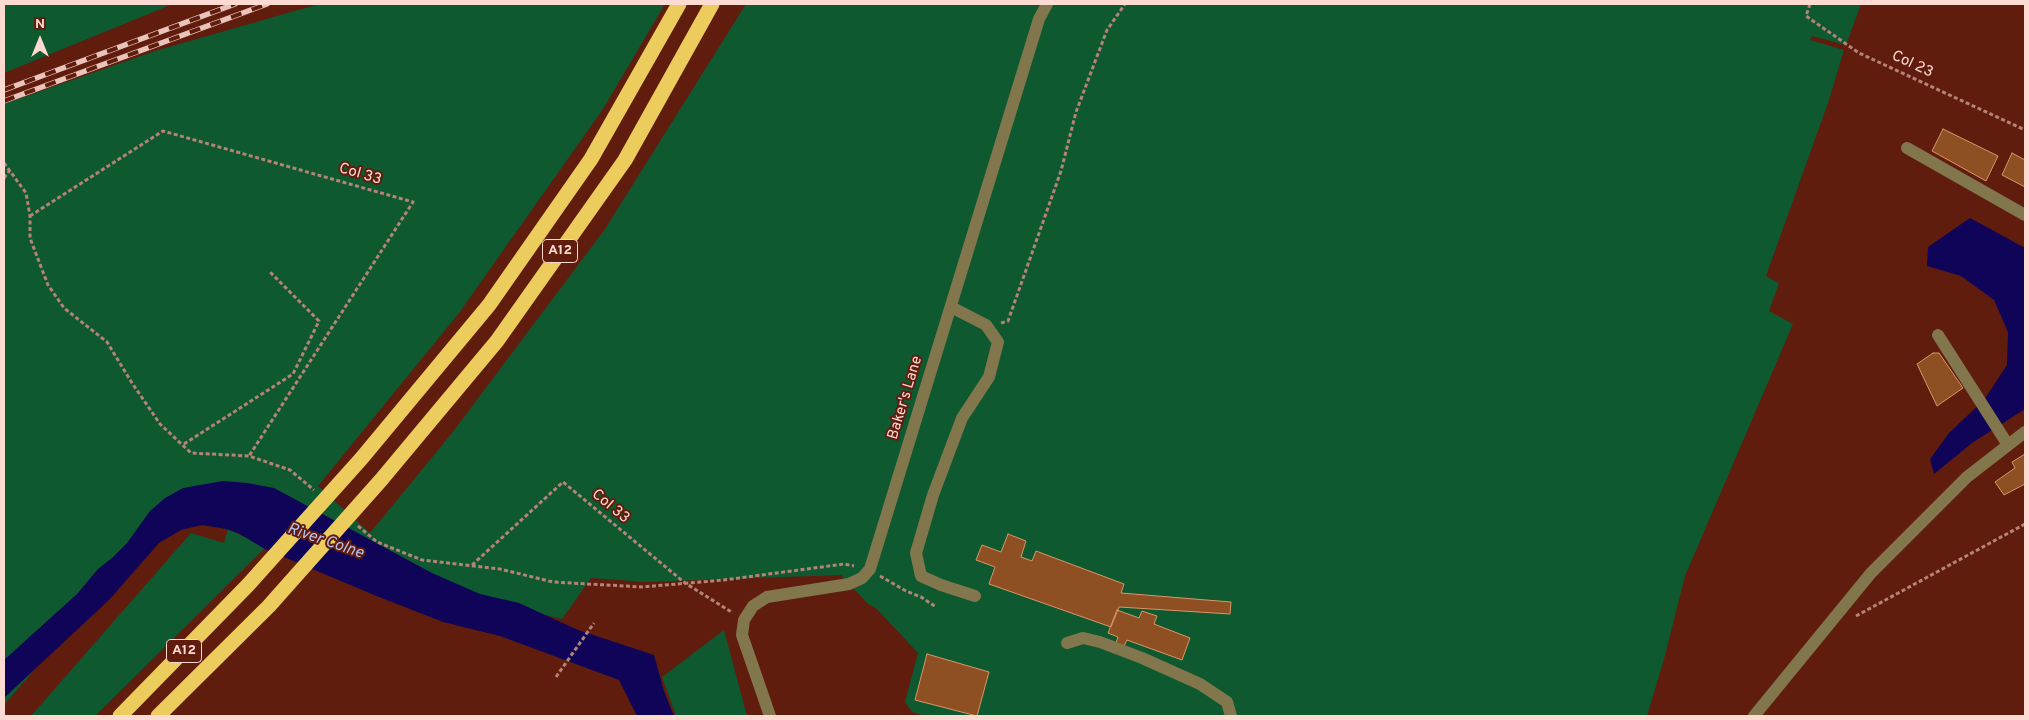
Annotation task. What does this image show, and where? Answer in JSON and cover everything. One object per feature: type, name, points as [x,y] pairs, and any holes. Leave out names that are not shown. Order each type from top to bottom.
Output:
[{"type":"highway","name":"A12","points":[[120,716],[248,585],[361,459],[489,305],[591,159],[679,4]]},
{"type":"highway","name":"A12","points":[[158,716],[269,606],[382,480],[496,341],[625,160],[712,4]]},
{"type":"street","name":"Baker's Lane","points":[[870,569],[1038,19],[1047,4]]},
{"type":"street","points":[[1907,148],[2025,215]]},
{"type":"street","points":[[951,308],[986,326],[998,342],[989,378],[962,418],[933,494],[916,553],[921,576],[975,596]]},
{"type":"street","points":[[1938,335],[2008,445]]},
{"type":"street","points":[[1754,716],[1806,650],[1871,573],[1967,477],[2025,432]]},
{"type":"street","points":[[770,716],[742,635],[744,620],[753,606],[767,597],[849,584],[862,578],[870,569]]},
{"type":"street","points":[[1068,643],[1082,638],[1100,642],[1142,658],[1191,680],[1226,702],[1231,716]]},
{"type":"path","points":[[986,326],[1008,321],[1061,171],[1080,103],[1107,30],[1125,4]]},
{"type":"path","name":"Col 23","points":[[1810,4],[1806,16],[1859,53],[2025,130]]},
{"type":"path","name":"Col 33","points":[[30,216],[163,131],[413,202],[250,456],[192,453],[184,444]]},
{"type":"path","points":[[4,163],[26,193],[30,216],[30,238],[48,285],[64,308],[107,342],[160,424],[184,444],[293,374],[319,321],[270,272]]},
{"type":"path","points":[[4,178],[10,170]]},
{"type":"path","name":"Col 33","points":[[685,583],[642,587],[553,582],[500,569],[472,565],[563,482],[685,583],[744,620]]},
{"type":"path","points":[[1853,617],[2025,524]]},
{"type":"path","points":[[685,583],[844,564],[870,569],[906,591],[921,597],[936,608]]},
{"type":"path","points":[[556,677],[594,623]]},
{"type":"green space","points":[[4,4],[173,4],[4,73]]},
{"type":"green space","points":[[319,4],[665,4],[603,109],[459,313],[318,486],[370,533],[452,433],[605,229],[746,4],[1861,4],[1846,45],[1812,36],[1810,40],[1844,50],[1828,103],[1766,276],[1779,283],[1769,311],[1793,324],[1685,576],[1647,716],[925,716],[912,712],[905,702],[918,653],[876,608],[868,604],[841,575],[645,582],[591,578],[562,619],[406,582],[191,489],[4,705],[4,104],[155,51]]},
{"type":"green space","points":[[228,529],[266,547],[95,716],[31,716],[191,533],[224,543]]},
{"type":"green space","points":[[724,630],[747,716],[676,716],[662,677]]},
{"type":"water","points":[[1970,218],[2025,248],[2025,409],[1972,443],[1934,474],[1930,459],[1949,433],[1984,400],[2007,365],[2008,332],[1994,300],[1961,276],[1927,266],[1928,247]]},
{"type":"water","name":"River Colne","points":[[223,481],[274,488],[432,573],[480,594],[519,603],[578,630],[654,655],[664,691],[674,716],[637,716],[619,680],[500,636],[443,622],[265,549],[238,533],[202,525],[181,530],[159,543],[109,600],[4,698],[4,660],[77,594],[98,569],[127,543],[150,511],[165,498],[183,488]]},
{"type":"building","points":[[1943,129],[1998,156],[1986,181],[1932,151]]},
{"type":"building","points":[[2012,153],[2025,160],[2025,187],[2002,175]]},
{"type":"building","points":[[1933,353],[1939,353],[1963,388],[1937,406],[1917,364]]},
{"type":"building","points":[[2025,454],[2025,484],[2004,495],[1995,482],[2015,468],[2012,462]]},
{"type":"building","points":[[1008,534],[1026,541],[1021,557],[1032,561],[1036,551],[1124,584],[1121,593],[1231,602],[1230,614],[1119,607],[1111,627],[989,584],[995,567],[976,560],[982,545],[1001,552]]},
{"type":"building","points":[[1117,610],[1139,618],[1142,611],[1157,616],[1154,624],[1190,638],[1182,660],[1127,640],[1124,646],[1116,643],[1118,637],[1108,633]]},
{"type":"building","points":[[927,654],[989,672],[977,716],[915,700]]},
{"type":"railway","points":[[4,90],[235,4]]},
{"type":"railway","points":[[4,101],[267,4]]}]
